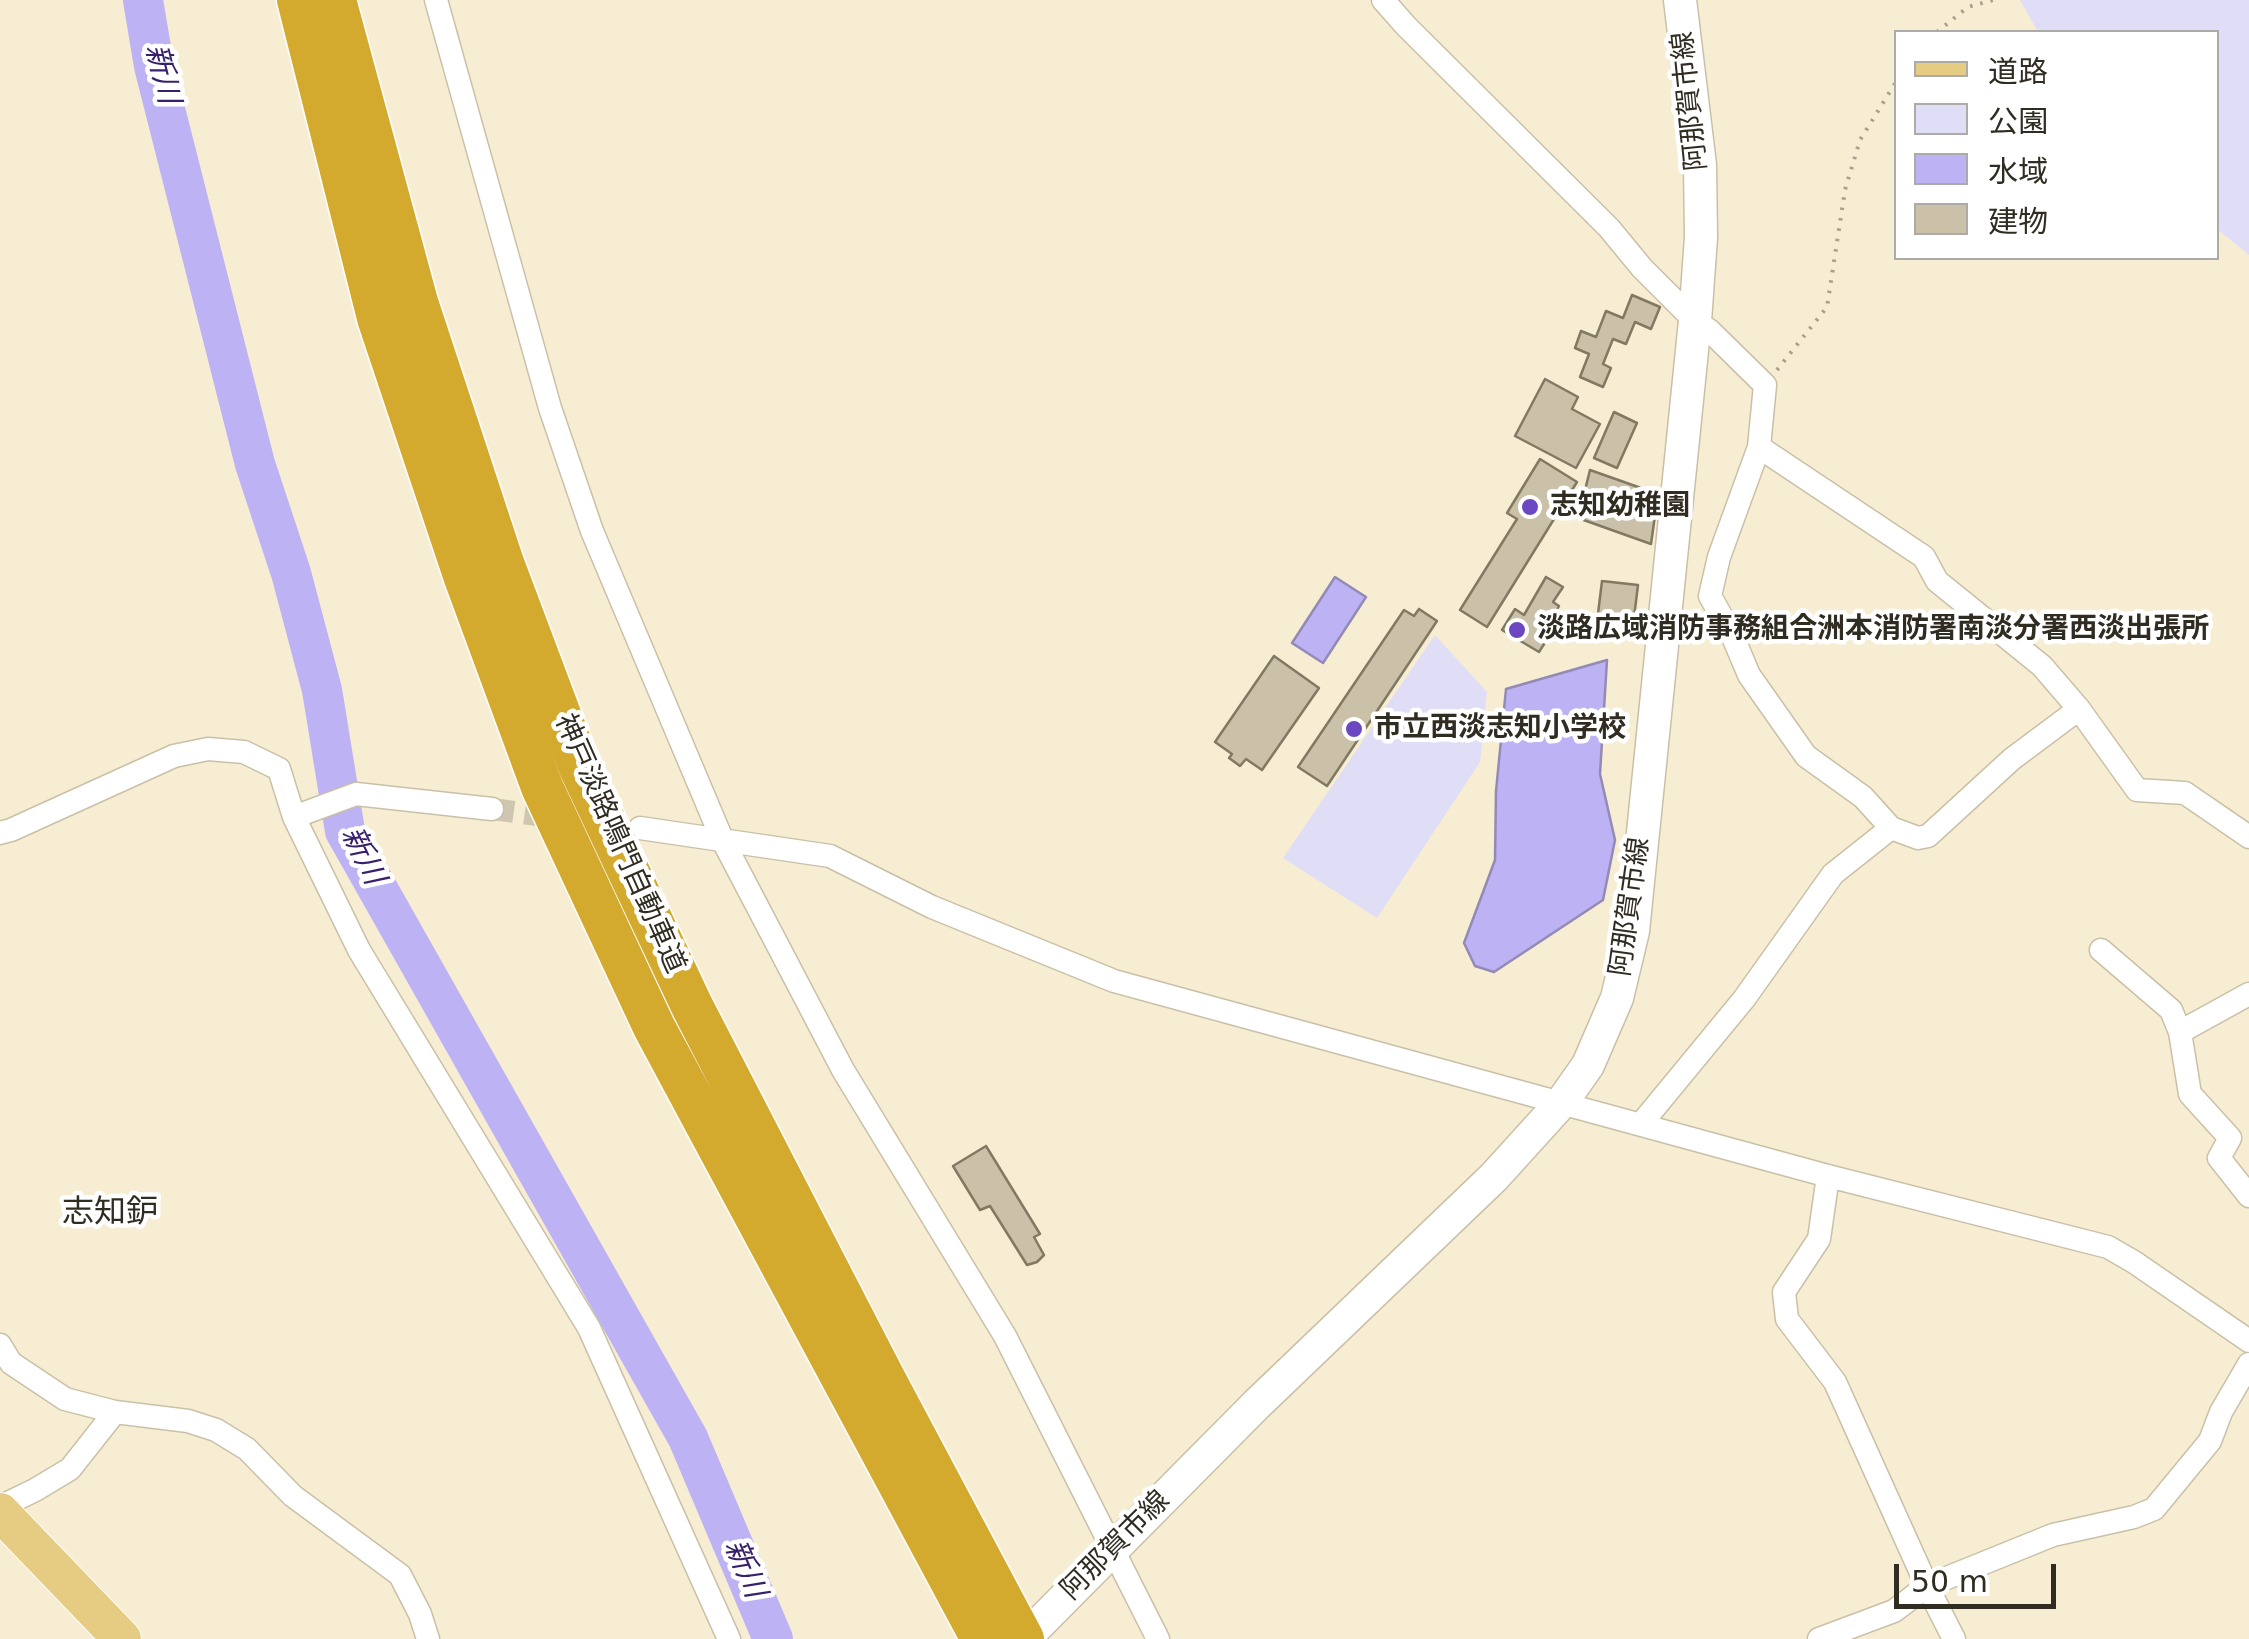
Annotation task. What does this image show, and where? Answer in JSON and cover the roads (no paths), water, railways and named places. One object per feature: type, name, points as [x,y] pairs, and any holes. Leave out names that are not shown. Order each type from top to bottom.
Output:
[{"type":"highway","name":"神戸淡路鳴門自動車道","points":[[298,0],[378,318],[465,578],[542,787],[654,1027],[1010,1633]]},
{"type":"highway","name":"神戸淡路鳴門自動車道","points":[[335,0],[417,302],[503,563],[580,768],[692,1006],[1010,1633]]},
{"type":"main road","name":"阿那賀市線","points":[[1010,1633],[1113,1550],[1257,1404],[1494,1177],[1562,1102],[1588,1065],[1617,998],[1633,930],[1696,321],[1700,165],[1680,0]]},
{"type":"main road","points":[[0,1509],[122,1639]]},
{"type":"street","points":[[436,0],[550,408],[592,531],[722,839],[844,1070],[1005,1336],[1158,1639]]},
{"type":"street","points":[[1384,0],[1609,228],[1642,268],[1765,385],[1760,447],[1719,557],[1710,596],[1749,675],[1806,756],[1863,797],[1890,828],[1918,838],[1928,836],[2012,759],[2079,709]]},
{"type":"street","points":[[1760,447],[1924,558],[1937,580],[2042,666],[2079,709],[2137,790],[2185,794],[2249,837]]},
{"type":"street","points":[[1666,609],[1710,596]]},
{"type":"street","points":[[0,833],[174,756],[208,749],[244,752],[279,768],[294,817],[358,950],[589,1328],[729,1639]]},
{"type":"street","points":[[294,817],[356,794],[492,809]]},
{"type":"street","points":[[640,828],[830,856],[932,907],[1114,981],[1828,1176],[2108,1246],[2249,1341]]},
{"type":"street","points":[[1641,1124],[1744,1000],[1833,874],[1890,828]]},
{"type":"street","points":[[2101,950],[2171,1010],[2180,1032],[2190,1094],[2230,1138],[2219,1158],[2249,1196]]},
{"type":"street","points":[[2180,1032],[2249,994]]},
{"type":"street","points":[[1828,1176],[1819,1239],[1784,1292],[1787,1318],[1834,1382],[1954,1639]]},
{"type":"street","points":[[0,1345],[11,1363],[65,1398],[115,1412],[188,1421],[216,1430],[247,1449],[293,1496],[400,1576],[428,1639]]},
{"type":"street","points":[[1819,1639],[1894,1611],[1927,1586],[2053,1534],[2154,1509],[2210,1440],[2249,1364]]},
{"type":"street","points":[[0,1509],[70,1468],[115,1412]]},
{"type":"water","points":[[1335,577],[1366,597],[1323,663],[1292,643]]},
{"type":"water","points":[[1607,660],[1600,774],[1615,840],[1603,900],[1494,972],[1475,966],[1464,943],[1495,860],[1496,791],[1506,689]]},
{"type":"waterway","name":"新川","points":[[143,0],[154,66],[255,464],[291,573],[322,690],[345,831],[688,1438],[773,1639]]},
{"type":"tunnel","points":[[492,809],[558,818]]},
{"type":"place","name":"志知幼稚園","points":[[1530,507]]},
{"type":"place","name":"淡路広域消防事務組合洲本消防署南淡分署西淡出張所","points":[[1517,630]]},
{"type":"place","name":"市立西淡志知小学校","points":[[1354,729]]},
{"type":"district","name":"志知鈩","points":[[110,1214]]}]
